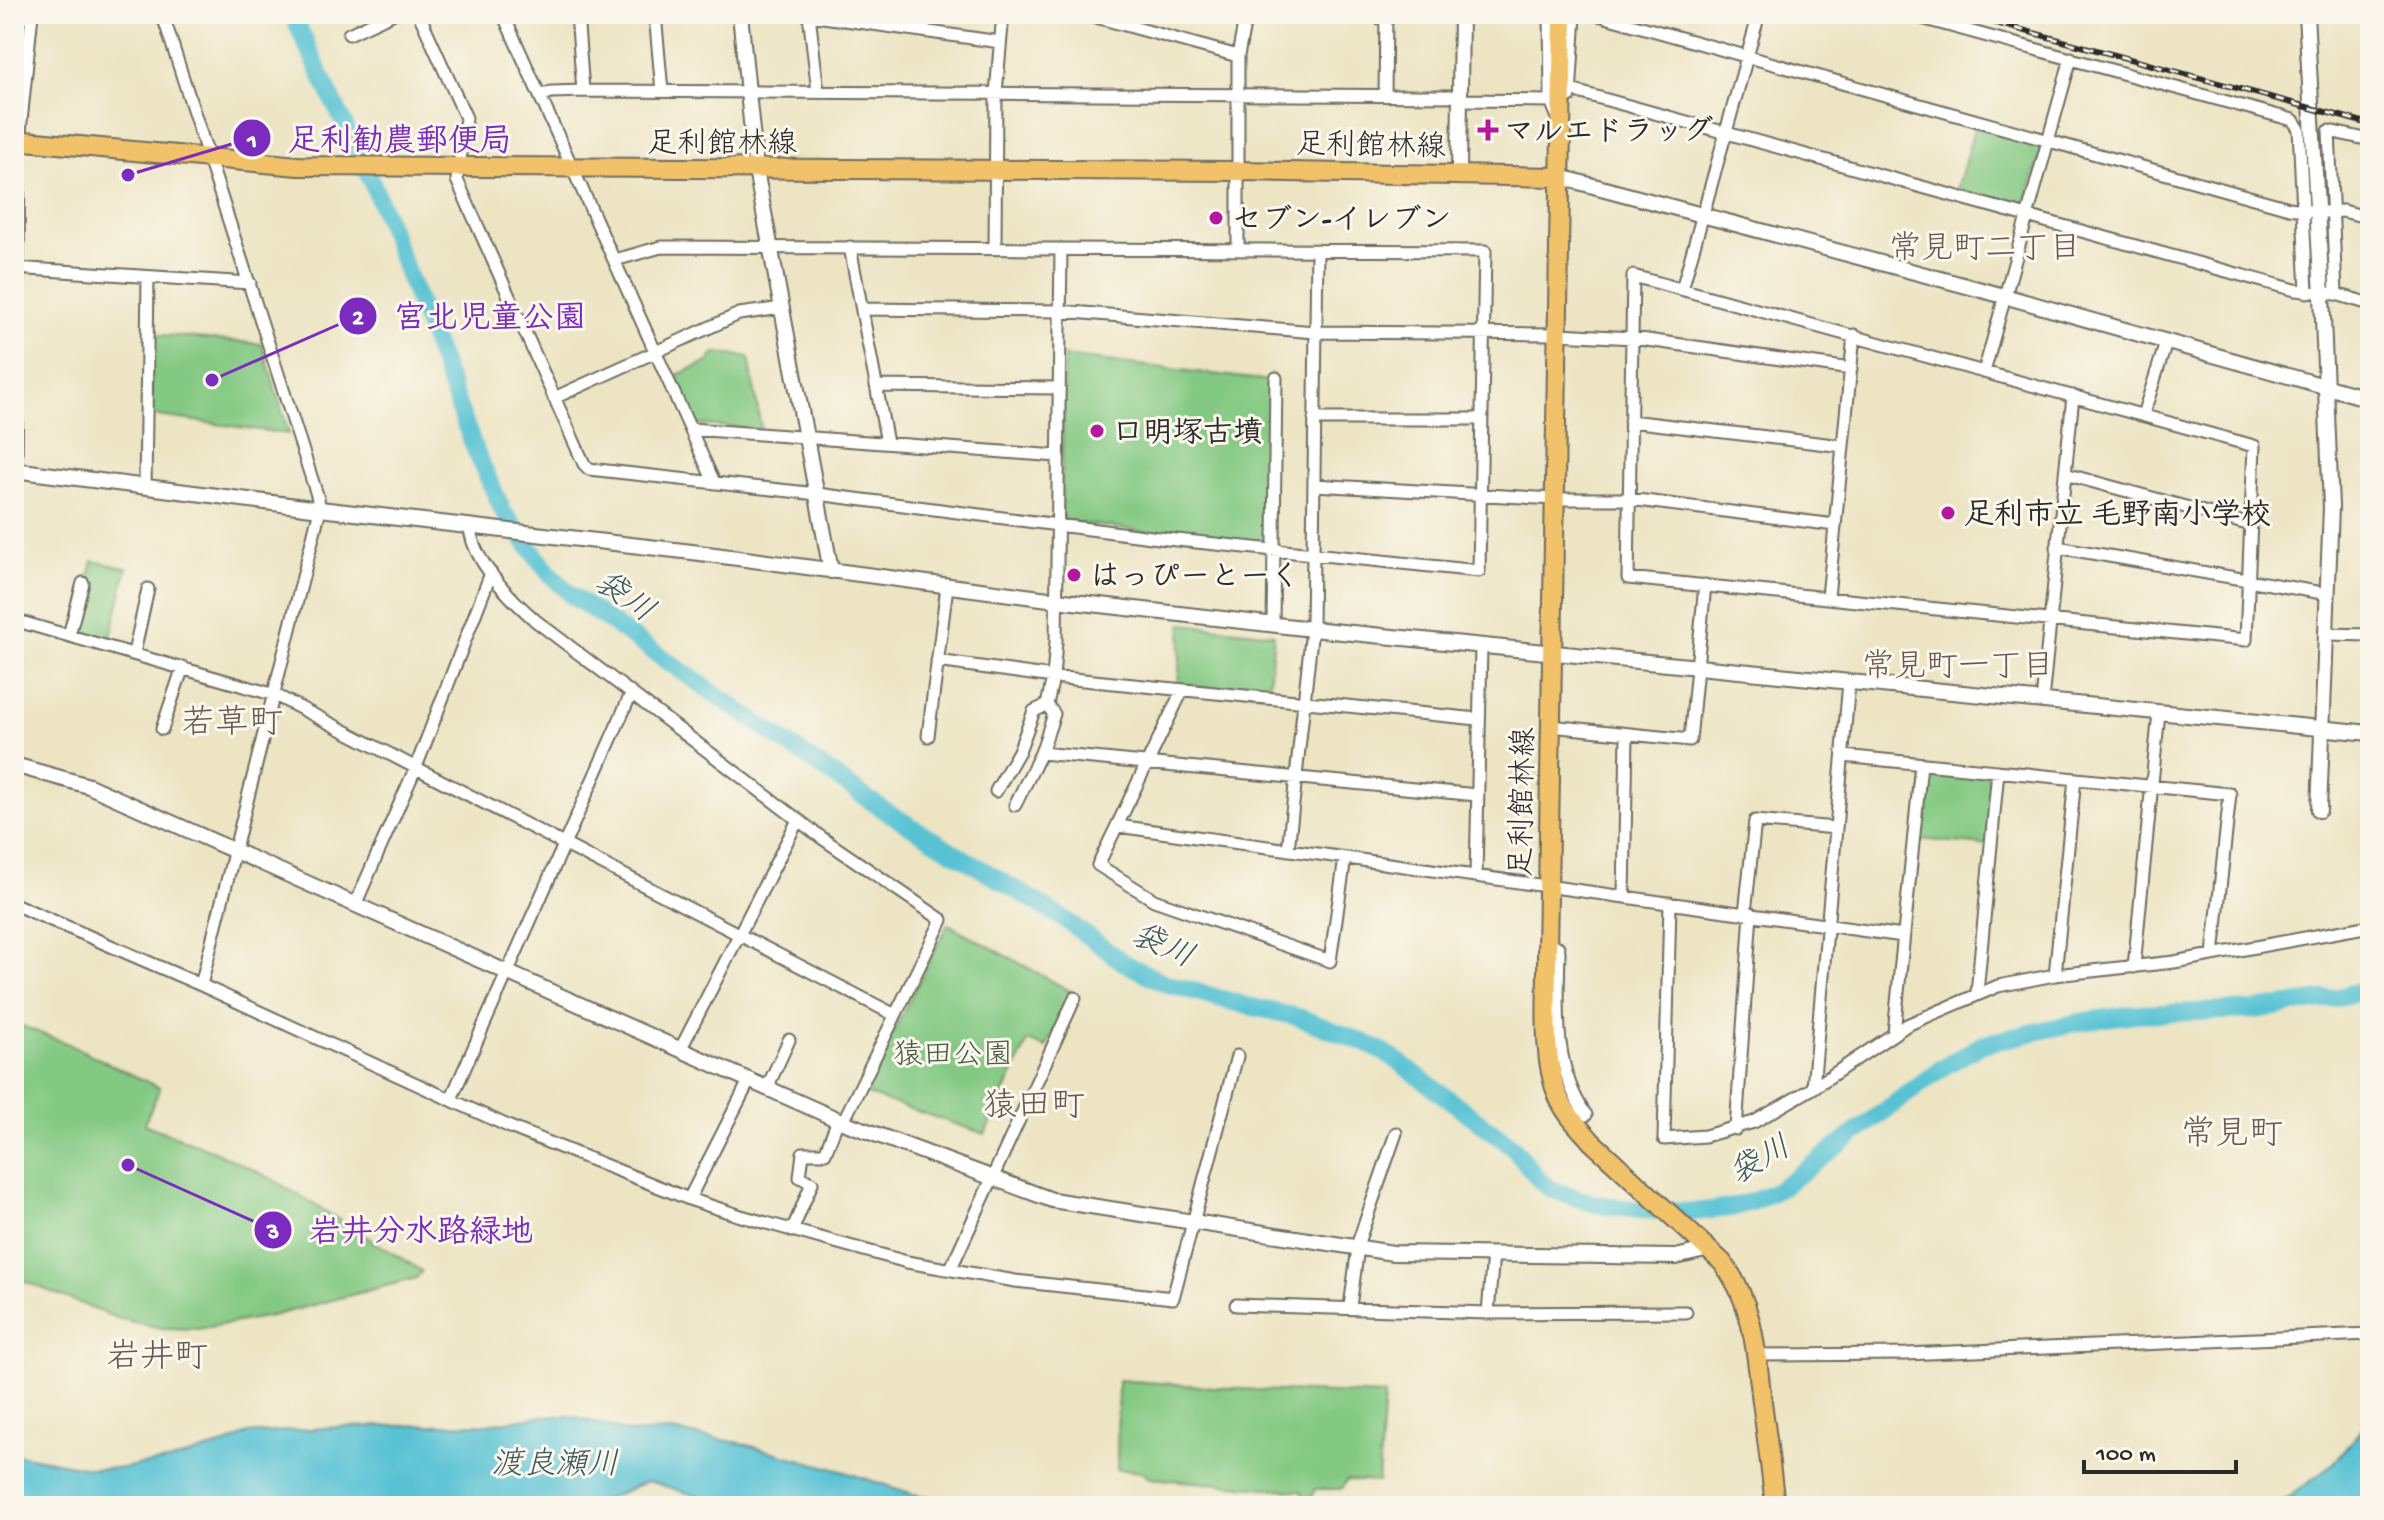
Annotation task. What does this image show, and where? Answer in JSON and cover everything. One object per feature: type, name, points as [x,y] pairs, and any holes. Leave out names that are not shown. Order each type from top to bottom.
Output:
[{"type":"main road","points":[[1560,177],[1563,14]]},
{"type":"main road","name":"足利館林線","points":[[19,140],[326,167],[1238,171],[1560,177],[1547,944],[1549,1054],[1558,1096],[1592,1142],[1708,1248],[1729,1270],[1743,1296],[1757,1361],[1775,1506]]},
{"type":"street","points":[[14,491],[19,140],[32,14]]},
{"type":"street","points":[[158,14],[165,22],[211,159],[320,509],[201,985]]},
{"type":"street","points":[[349,34],[392,14]]},
{"type":"street","points":[[419,14],[466,118],[457,180],[584,464],[589,469],[1274,550],[1479,571],[1485,251],[661,247],[615,260]]},
{"type":"street","points":[[503,14],[714,482]]},
{"type":"street","points":[[577,14],[583,91]]},
{"type":"street","points":[[655,14],[662,91]]},
{"type":"street","points":[[740,14],[756,170],[831,571]]},
{"type":"street","points":[[818,92],[809,14],[1000,42]]},
{"type":"street","points":[[995,248],[996,93],[1003,14]]},
{"type":"street","points":[[1085,14],[1238,56]]},
{"type":"street","points":[[1238,249],[1238,56],[1246,14]]},
{"type":"street","points":[[1367,14],[1386,17],[1385,95]]},
{"type":"street","points":[[1459,173],[1461,14]]},
{"type":"street","points":[[1550,14],[1561,95]]},
{"type":"street","points":[[1561,95],[1575,14]]},
{"type":"street","points":[[1595,14],[2317,211],[2343,211],[2370,218]]},
{"type":"street","points":[[1682,289],[1759,14]]},
{"type":"street","points":[[1907,14],[2293,120],[2299,129],[2317,211]]},
{"type":"street","points":[[2306,14],[2331,507],[2319,810]]},
{"type":"street","points":[[1984,372],[2071,58]]},
{"type":"street","points":[[540,96],[551,92],[583,91],[1385,95],[1460,98],[1561,95],[1728,131],[2321,294],[2370,304]]},
{"type":"street","points":[[2317,211],[2329,131],[2370,140]]},
{"type":"street","points":[[1560,177],[2004,296],[2370,399]]},
{"type":"street","points":[[850,247],[887,443]]},
{"type":"street","points":[[1015,805],[1041,753],[1054,714],[1047,705],[1053,677],[1056,600],[1061,249]]},
{"type":"street","points":[[1288,850],[1312,629],[1317,250]]},
{"type":"street","points":[[16,268],[250,283]]},
{"type":"street","points":[[1633,276],[1682,289],[2254,446],[2246,640],[1628,578],[1633,276]]},
{"type":"street","points":[[145,487],[148,278]]},
{"type":"street","points":[[554,398],[739,314],[782,308]]},
{"type":"street","points":[[862,309],[1060,311],[1315,332],[1559,334],[1633,338],[1851,369]]},
{"type":"street","points":[[1828,597],[1854,335]]},
{"type":"street","points":[[2143,415],[2166,343]]},
{"type":"street","points":[[1273,624],[1276,378]]},
{"type":"street","points":[[876,386],[1059,388]]},
{"type":"street","points":[[2042,701],[2073,396]]},
{"type":"street","points":[[1314,419],[1482,419]]},
{"type":"street","points":[[1630,421],[1843,446]]},
{"type":"street","points":[[691,429],[1058,456]]},
{"type":"street","points":[[15,470],[1312,629],[2370,733]]},
{"type":"street","points":[[2065,474],[2251,525]]},
{"type":"street","points":[[1314,485],[1555,499],[1629,499],[1835,525]]},
{"type":"street","points":[[475,525],[471,537],[491,573],[510,598],[536,621],[798,820],[942,920],[825,1153],[803,1153],[800,1177],[812,1183],[792,1231]]},
{"type":"street","points":[[2057,547],[2328,594]]},
{"type":"street","points":[[355,905],[416,767],[491,573]]},
{"type":"street","points":[[69,635],[83,583]]},
{"type":"street","points":[[1550,726],[1690,740],[1705,585]]},
{"type":"street","points":[[928,736],[947,586]]},
{"type":"street","points":[[134,653],[148,589]]},
{"type":"street","points":[[14,620],[275,695],[895,1015]]},
{"type":"street","points":[[2326,634],[2370,635]]},
{"type":"street","points":[[1476,876],[1481,646]]},
{"type":"street","points":[[937,661],[1182,691],[1478,719]]},
{"type":"street","points":[[162,729],[183,667]]},
{"type":"street","points":[[1813,1088],[1849,682]]},
{"type":"street","points":[[1182,691],[1098,865],[1154,900],[1330,961],[1345,858]]},
{"type":"street","points":[[451,1099],[631,694]]},
{"type":"street","points":[[996,791],[1019,751],[1034,711],[1047,705]]},
{"type":"street","points":[[2134,967],[2159,712]]},
{"type":"street","points":[[1624,897],[1627,734]]},
{"type":"street","points":[[1041,753],[1477,795]]},
{"type":"street","points":[[1843,756],[2230,794],[2213,955]]},
{"type":"street","points":[[1894,1033],[1921,764]]},
{"type":"street","points":[[14,765],[89,786],[840,1121],[1069,1204],[1409,1254],[1676,1257],[1708,1248]]},
{"type":"street","points":[[1977,993],[1998,771]]},
{"type":"street","points":[[2055,975],[2075,779]]},
{"type":"street","points":[[680,1050],[798,820]]},
{"type":"street","points":[[1736,1129],[1755,821],[1836,828]]},
{"type":"street","points":[[1118,826],[1903,936]]},
{"type":"street","points":[[1670,903],[1664,1139],[1736,1129],[1766,1116],[1894,1033],[1977,993],[2011,982],[2213,955],[2370,926]]},
{"type":"street","points":[[14,904],[201,985],[559,1148],[689,1199],[907,1262],[1015,1281],[1173,1298],[1237,1056]]},
{"type":"street","points":[[1547,944],[1558,947],[1559,951],[1558,1024],[1564,1072],[1586,1115]]},
{"type":"street","points":[[951,1268],[1075,998]]},
{"type":"street","points":[[767,1088],[789,1040]]},
{"type":"street","points":[[689,1199],[749,1081]]},
{"type":"street","points":[[1350,1307],[1358,1248],[1396,1133]]},
{"type":"street","points":[[1488,1313],[1493,1254]]},
{"type":"street","points":[[1236,1305],[1488,1313],[1686,1312]]},
{"type":"street","points":[[1757,1361],[2370,1334]]},
{"type":"green space","points":[[1975,125],[2038,142],[2042,150],[2026,203],[2020,207],[1957,190]]},
{"type":"green space","points":[[151,334],[262,344],[289,434],[151,415]]},
{"type":"green space","points":[[715,353],[749,357],[761,429],[699,425],[692,421],[672,377],[708,362]]},
{"type":"green space","points":[[1064,356],[1270,381],[1269,546],[1067,522],[1061,516]]},
{"type":"green space","points":[[93,561],[127,568],[110,641],[75,631]]},
{"type":"green space","points":[[1182,624],[1274,634],[1268,694],[1178,685]]},
{"type":"green space","points":[[1931,769],[1985,774],[1993,782],[1987,845],[1918,839],[1924,775]]},
{"type":"green space","name":"猿田公園","points":[[948,924],[1072,992],[1046,1048],[1028,1041],[985,1134],[862,1093]]},
{"type":"green space","points":[[14,1023],[66,1043],[160,1088],[146,1125],[214,1151],[272,1179],[422,1271],[416,1278],[271,1316],[198,1329],[161,1328],[117,1318],[14,1277]]},
{"type":"green space","points":[[1118,1380],[1384,1395],[1378,1482],[1347,1480],[1341,1489],[1315,1489],[1312,1498],[1304,1497],[1301,1491],[1149,1478],[1142,1472],[1117,1469]]},
{"type":"water","name":"渡良瀬川","points":[[544,1416],[573,1416],[630,1433],[671,1431],[740,1443],[913,1494],[981,1506],[731,1506],[645,1482],[591,1506],[14,1506],[14,1454],[94,1469],[122,1468],[173,1460],[224,1445],[247,1434],[338,1427],[486,1424]]},
{"type":"water","points":[[2370,1419],[2370,1506],[2277,1506],[2332,1465]]},
{"type":"waterway","name":"袋川","points":[[292,14],[374,187],[476,452],[504,513],[548,572],[571,595],[881,808],[1064,919],[1123,962],[1164,983],[1298,1017],[1391,1056],[1513,1147],[1541,1182],[1553,1190],[1595,1204],[1639,1210],[1694,1212],[1730,1208],[1777,1190],[1943,1067],[1983,1044],[2079,1022],[2134,1014],[2255,1010],[2335,998],[2370,988]]},
{"type":"railway","points":[[1963,14],[2370,124]]},
{"type":"place","name":"マルエドラッグ","points":[[1488,130]]},
{"type":"place","name":"足利勧農郵便局","points":[[128,175]]},
{"type":"place","name":"セブン-イレブン","points":[[1216,218]]},
{"type":"place","name":"宮北児童公園","points":[[212,380]]},
{"type":"place","name":"口明塚古墳","points":[[1097,431]]},
{"type":"place","name":"足利市立 毛野南小学校","points":[[1948,513]]},
{"type":"place","name":"はっぴーとーく","points":[[1074,575]]},
{"type":"place","name":"岩井分水路緑地","points":[[128,1165]]},
{"type":"district","name":"常見町二丁目","points":[[1985,246]]},
{"type":"district","name":"常見町一丁目","points":[[1958,664]]},
{"type":"district","name":"若草町","points":[[232,720]]},
{"type":"district","name":"猿田町","points":[[1034,1103]]},
{"type":"district","name":"常見町","points":[[2232,1131]]},
{"type":"district","name":"岩井町","points":[[157,1354]]}]
